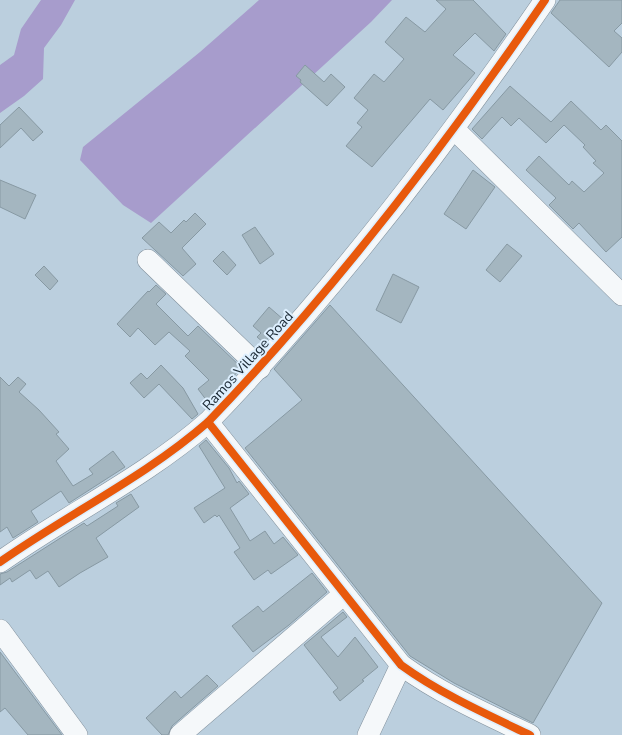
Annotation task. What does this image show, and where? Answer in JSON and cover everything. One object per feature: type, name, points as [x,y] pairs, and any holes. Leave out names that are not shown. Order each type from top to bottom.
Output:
[{"type":"street","name":"Ramos Village Road","points":[[529,735],[455,699],[421,680],[401,666],[208,422],[260,368],[330,287],[454,129],[545,0]]},
{"type":"street","points":[[454,129],[622,295]]},
{"type":"street","points":[[148,260],[260,368]]},
{"type":"street","points":[[0,562],[155,463],[190,438],[208,422]]},
{"type":"street","points":[[180,735],[344,594]]},
{"type":"street","points":[[0,630],[77,735]]},
{"type":"street","points":[[368,735],[401,666]]},
{"type":"shaded area","points":[[41,0],[75,0],[61,25],[44,48],[43,79],[24,96],[0,113],[0,65],[14,55],[21,29]]},
{"type":"shaded area","points":[[259,0],[392,0],[371,22],[151,223],[123,205],[80,160],[83,147],[200,52]]},
{"type":"building","points":[[436,0],[473,0],[506,34],[494,51],[475,33],[453,55],[475,73],[443,110],[430,99],[372,167],[346,146],[362,127],[357,123],[368,110],[354,98],[374,74],[384,82],[404,59],[385,42],[406,17],[425,32],[446,9]]},
{"type":"building","points":[[560,0],[622,0],[622,23],[614,31],[622,38],[622,52],[609,67],[551,13]]},
{"type":"building","points":[[305,65],[324,82],[331,74],[345,87],[327,106],[300,82],[301,80],[296,76]]},
{"type":"building","points":[[510,86],[551,122],[571,101],[601,130],[606,125],[622,141],[622,237],[606,252],[579,223],[573,229],[549,205],[556,198],[526,170],[539,156],[569,185],[572,181],[584,192],[604,173],[593,163],[596,161],[583,147],[585,145],[564,125],[546,143],[519,118],[511,126],[502,117],[482,139],[472,129]]},
{"type":"building","points":[[19,107],[43,132],[33,141],[21,128],[0,148],[0,125]]},
{"type":"building","points":[[473,170],[495,187],[466,229],[444,214]]},
{"type":"building","points":[[0,180],[36,195],[25,219],[0,207]]},
{"type":"building","points":[[195,213],[206,224],[182,248],[196,264],[183,276],[142,238],[159,222],[171,233],[184,220],[186,222]]},
{"type":"building","points":[[255,227],[274,254],[260,264],[242,235]]},
{"type":"building","points":[[507,244],[522,256],[500,282],[486,270]]},
{"type":"building","points":[[223,251],[236,265],[227,275],[213,261]]},
{"type":"building","points":[[44,266],[58,281],[50,290],[35,275]]},
{"type":"building","points":[[393,274],[419,287],[401,323],[376,310]]},
{"type":"building","points":[[156,285],[166,294],[156,304],[188,336],[198,326],[242,368],[207,401],[198,389],[209,380],[185,356],[190,351],[169,332],[155,345],[138,328],[130,337],[117,324]]},
{"type":"building","points":[[330,305],[602,603],[533,723],[454,683],[410,656],[245,448],[302,400],[274,369]]},
{"type":"building","points":[[269,307],[284,320],[264,343],[257,337],[261,333],[253,326]]},
{"type":"building","points":[[161,365],[183,388],[198,414],[192,419],[159,384],[144,398],[130,383],[141,373],[147,379]]},
{"type":"building","points":[[0,377],[9,386],[18,377],[26,384],[19,392],[59,432],[56,434],[69,449],[56,461],[73,486],[93,474],[89,469],[113,451],[125,467],[69,503],[61,491],[31,511],[38,522],[13,538],[7,527],[0,532]]},
{"type":"building","points":[[206,440],[229,468],[237,483],[239,481],[249,494],[230,508],[250,541],[265,531],[274,544],[283,537],[298,555],[271,574],[268,570],[254,580],[234,552],[240,548],[219,515],[217,517],[215,515],[204,523],[194,508],[225,488],[199,446]]},
{"type":"building","points":[[131,494],[139,507],[96,538],[108,557],[59,587],[48,571],[36,579],[30,570],[12,582],[10,578],[0,585],[0,574],[7,572],[84,523],[87,526],[118,506],[116,503]]},
{"type":"building","points":[[312,573],[327,592],[289,625],[253,652],[232,626],[258,606],[263,612]]},
{"type":"building","points":[[343,612],[347,617],[321,637],[338,657],[355,637],[378,667],[340,701],[333,692],[338,688],[304,645]]},
{"type":"building","points":[[0,652],[62,735],[28,735],[5,708],[0,712]]},
{"type":"building","points":[[207,675],[218,686],[172,726],[168,735],[162,735],[146,718],[175,691],[181,698]]},
{"type":"cycle path","points":[[530,735],[448,694],[401,665],[208,422],[254,373],[343,271],[427,165],[545,0]]},
{"type":"cycle path","points":[[0,562],[132,478],[184,442],[208,422]]}]
